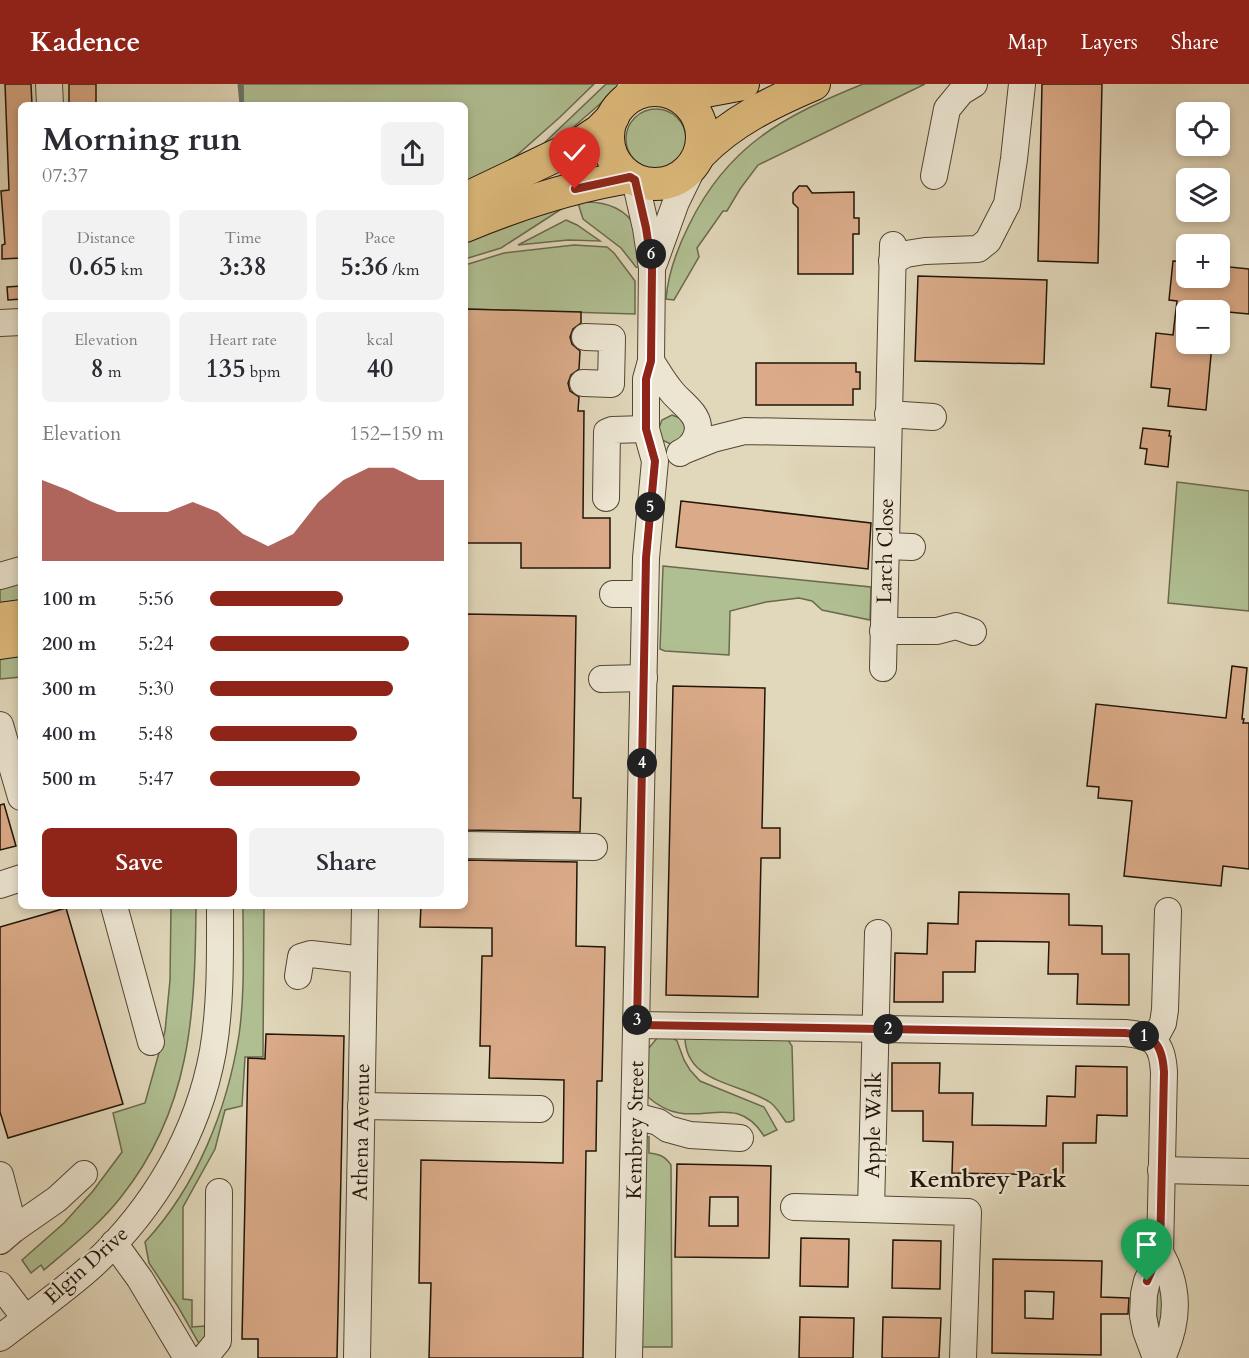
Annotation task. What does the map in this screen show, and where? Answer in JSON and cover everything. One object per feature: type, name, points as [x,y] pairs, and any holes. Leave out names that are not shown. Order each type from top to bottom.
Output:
[{"type":"main road","points":[[468,198],[578,145],[599,131],[626,100],[648,91],[743,84]]},
{"type":"main road","points":[[468,225],[551,195],[632,179],[649,184],[663,184],[676,180],[687,173],[716,137],[751,114],[814,84]]},
{"type":"main road","points":[[672,91],[693,110],[702,128],[703,141],[697,158]]},
{"type":"main road","points":[[622,103],[609,130],[608,143],[616,162],[632,179]]},
{"type":"main road","points":[[0,620],[18,617]]},
{"type":"main road","points":[[0,643],[18,640]]},
{"type":"street","points":[[49,84],[50,102]]},
{"type":"street","points":[[934,176],[946,109],[961,92],[974,84]]},
{"type":"street","name":"Larch Close","points":[[883,668],[892,253],[978,249],[988,241],[1007,204],[1022,84]]},
{"type":"street","name":"Kembrey Street","points":[[652,268],[676,202],[697,158]]},
{"type":"street","name":"Kembrey Street","points":[[629,1358],[645,594],[647,537],[655,461],[648,432],[646,379],[651,361],[652,268],[646,228],[632,179]]},
{"type":"street","points":[[0,323],[18,322]]},
{"type":"street","points":[[583,383],[610,384],[612,338],[585,337]]},
{"type":"street","points":[[611,361],[651,361],[665,383],[688,408]]},
{"type":"street","points":[[648,432],[650,414],[660,405],[672,402],[745,431]]},
{"type":"street","name":"Kembrey Street","points":[[650,507],[662,483],[696,438],[697,422],[688,408]]},
{"type":"street","points":[[606,498],[607,432],[612,430],[648,432],[667,454],[676,454],[745,431],[888,424],[933,417]]},
{"type":"street","points":[[886,546],[912,548]]},
{"type":"street","points":[[0,576],[18,571]]},
{"type":"street","points":[[613,594],[645,594]]},
{"type":"street","points":[[884,631],[937,631]]},
{"type":"street","points":[[602,679],[644,678]]},
{"type":"street","points":[[0,725],[18,787]]},
{"type":"street","points":[[468,845],[594,847]]},
{"type":"street","points":[[0,885],[18,879]]},
{"type":"street","points":[[115,909],[151,1042]]},
{"type":"street","name":"Elgin Drive","points":[[0,1338],[92,1265],[126,1230],[169,1173],[198,1106],[213,1052],[217,1018],[220,909]]},
{"type":"street","name":"Athena Avenue","points":[[357,1358],[365,909]]},
{"type":"street","points":[[1154,1041],[1163,1023],[1165,1010],[1168,911]]},
{"type":"street","name":"Apple Walk","points":[[871,1209],[878,933]]},
{"type":"street","points":[[298,976],[301,957],[311,954],[364,960]]},
{"type":"street","points":[[637,1025],[1125,1033],[1154,1041],[1163,1057],[1164,1072],[1160,1252],[1147,1281],[1144,1294],[1145,1323],[1156,1358]]},
{"type":"street","points":[[361,1106],[540,1109]]},
{"type":"street","points":[[635,1116],[658,1122],[668,1129],[690,1136],[740,1138]]},
{"type":"street","points":[[1161,1170],[1249,1172]]},
{"type":"street","points":[[0,1175],[7,1235],[57,1199],[84,1174]]},
{"type":"street","points":[[204,1358],[218,1341],[219,1192]]},
{"type":"street","name":"Apple Walk","points":[[794,1207],[968,1212],[963,1358]]},
{"type":"street","points":[[114,1243],[135,1271],[188,1358]]},
{"type":"street","points":[[1160,1252],[1170,1270],[1174,1285],[1173,1327],[1162,1358]]},
{"type":"street","points":[[0,1285],[25,1318]]},
{"type":"green space","points":[[243,84],[594,84],[508,163],[468,182],[468,102],[243,102]]},
{"type":"green space","points":[[606,84],[623,84],[544,150],[541,146]]},
{"type":"green space","points":[[863,84],[925,84],[758,165],[727,211],[723,211],[697,248],[699,257],[674,300],[666,299],[671,270],[689,225],[704,197],[740,154],[761,136],[808,108]]},
{"type":"green space","points":[[656,109],[677,118],[686,139],[677,160],[656,169],[635,160],[626,139],[635,118]]},
{"type":"green space","points":[[578,203],[609,205],[628,216],[636,229],[641,268],[636,267],[621,248],[583,219]]},
{"type":"green space","points":[[563,208],[501,248],[468,258],[468,236]]},
{"type":"green space","points":[[566,220],[600,241],[568,240],[518,245]]},
{"type":"green space","points":[[574,245],[607,247],[635,281],[635,314],[468,309],[468,264],[504,253]]},
{"type":"green space","points":[[672,415],[682,419],[687,432],[673,445],[662,440],[658,430],[662,420]]},
{"type":"green space","points":[[1177,482],[1249,491],[1249,611],[1168,603]]},
{"type":"green space","points":[[663,566],[871,587],[870,620],[822,610],[812,601],[799,598],[766,602],[730,611],[729,655],[665,651],[660,649]]},
{"type":"green space","points":[[18,577],[18,604],[0,607],[0,584]]},
{"type":"green space","points":[[18,650],[18,677],[0,679],[0,653]]},
{"type":"green space","points":[[171,909],[196,909],[194,985],[190,1022],[175,1095],[162,1130],[144,1164],[121,1197],[103,1217],[44,1270],[41,1265],[31,1273],[22,1260],[64,1223],[93,1191],[122,1152],[113,1113],[145,1103],[165,1031],[170,980]]},
{"type":"green space","points":[[243,909],[264,909],[263,1057],[245,1057],[242,1106],[225,1110],[215,1149],[183,1207],[183,1299],[192,1300],[192,1327],[205,1326],[206,1340],[201,1347],[149,1263],[145,1242],[180,1197],[207,1146],[218,1119],[234,1063],[239,1035],[243,971]]},
{"type":"green space","points":[[685,1034],[786,1037],[792,1046],[794,1120],[786,1122],[771,1103],[703,1072],[693,1063],[687,1050]]},
{"type":"green space","points":[[658,1037],[673,1038],[677,1041],[684,1060],[700,1081],[764,1107],[777,1130],[764,1136],[752,1121],[739,1114],[681,1113],[665,1108],[648,1097],[648,1049]]},
{"type":"green space","points":[[643,1136],[649,1137],[649,1153],[662,1156],[671,1165],[672,1347],[640,1347]]},
{"type":"green space","points":[[1150,1236],[1149,1250],[1138,1274],[1139,1253]]},
{"type":"green space","points":[[1158,1273],[1162,1273],[1163,1332],[1154,1327]]},
{"type":"building","points":[[5,84],[31,84],[32,102],[18,102],[18,258],[2,259],[2,245],[5,244],[1,191],[9,190]]},
{"type":"building","points":[[69,84],[96,84],[96,102],[69,102]]},
{"type":"building","points":[[1042,84],[1102,84],[1098,263],[1038,261]]},
{"type":"building","points":[[799,186],[807,186],[812,193],[854,192],[854,218],[859,218],[859,234],[853,234],[853,274],[798,274],[798,208],[793,203],[793,193]]},
{"type":"building","points":[[1173,261],[1176,261],[1176,288],[1230,288],[1230,267],[1249,269],[1249,314],[1230,312],[1230,300],[1169,300]]},
{"type":"building","points":[[918,276],[1047,280],[1044,364],[915,361]]},
{"type":"building","points":[[18,286],[18,299],[8,300],[7,287]]},
{"type":"building","points":[[468,309],[581,312],[581,323],[573,329],[570,337],[572,344],[580,351],[579,369],[571,375],[568,383],[570,391],[579,397],[578,411],[584,411],[583,518],[610,518],[610,568],[521,568],[521,543],[468,543]]},
{"type":"building","points":[[1176,310],[1176,354],[1211,354],[1206,410],[1168,406],[1170,389],[1151,387],[1156,333],[1173,335]]},
{"type":"building","points":[[756,363],[856,363],[856,372],[860,372],[860,389],[853,389],[853,405],[756,405]]},
{"type":"building","points":[[1143,428],[1170,431],[1168,467],[1145,464],[1147,449],[1140,448]]},
{"type":"building","points":[[681,501],[871,523],[868,569],[676,547]]},
{"type":"building","points":[[468,614],[576,616],[573,798],[581,798],[580,832],[468,830]]},
{"type":"building","points":[[1232,666],[1247,668],[1242,719],[1244,719],[1243,723],[1249,723],[1249,869],[1223,866],[1221,886],[1124,876],[1132,801],[1098,798],[1099,787],[1087,786],[1096,704],[1226,718]]},
{"type":"building","points":[[673,686],[765,688],[762,828],[780,828],[780,858],[761,858],[758,997],[666,995]]},
{"type":"building","points":[[4,804],[16,846],[0,850],[0,805]]},
{"type":"building","points":[[468,860],[577,862],[576,946],[605,947],[602,1081],[597,1081],[596,1151],[586,1151],[583,1358],[429,1358],[431,1283],[419,1283],[421,1160],[563,1163],[564,1080],[489,1078],[490,1046],[480,1046],[482,956],[492,956],[492,928],[420,927],[421,909],[468,909]]},
{"type":"building","points":[[959,892],[1069,894],[1069,925],[1102,926],[1102,954],[1129,954],[1129,1005],[1077,1004],[1078,974],[1048,974],[1049,942],[976,941],[975,972],[943,972],[943,1002],[894,1002],[895,953],[927,954],[928,923],[958,924]]},
{"type":"building","points":[[66,909],[123,1104],[8,1138],[0,1112],[0,927]]},
{"type":"building","points":[[266,1034],[344,1036],[337,1358],[258,1358],[258,1339],[242,1339],[248,1058],[265,1059]]},
{"type":"building","points":[[892,1063],[940,1063],[939,1093],[973,1093],[972,1125],[1046,1126],[1047,1096],[1075,1097],[1076,1066],[1127,1067],[1127,1116],[1097,1115],[1096,1143],[1063,1143],[1063,1175],[952,1173],[953,1142],[923,1141],[923,1111],[892,1111]]},
{"type":"building","points":[[677,1164],[771,1166],[769,1258],[675,1257]],"holes":[[[710,1197],[738,1197],[738,1226],[709,1226]]]},
{"type":"building","points":[[801,1238],[849,1239],[848,1287],[800,1286]]},
{"type":"building","points":[[893,1240],[941,1241],[940,1289],[892,1288]]},
{"type":"building","points":[[993,1259],[1102,1261],[1101,1297],[1129,1298],[1128,1314],[1101,1314],[1101,1355],[992,1353]],"holes":[[[1025,1291],[1054,1292],[1053,1319],[1025,1318]]]},
{"type":"building","points":[[800,1317],[854,1318],[853,1358],[799,1358]]},
{"type":"building","points":[[883,1317],[941,1318],[939,1358],[882,1358]]},
{"type":"waterway","points":[[240,84],[242,102]]},
{"type":"district","name":"Kembrey Park","points":[[988,1179]]},
{"type":"route","points":[[575,189],[608,180],[630,177],[635,180],[652,268],[651,361],[646,379],[646,429],[655,461],[646,558],[637,1025],[1125,1033],[1148,1037],[1159,1047],[1163,1057],[1164,1072],[1160,1252],[1147,1281]]}]
